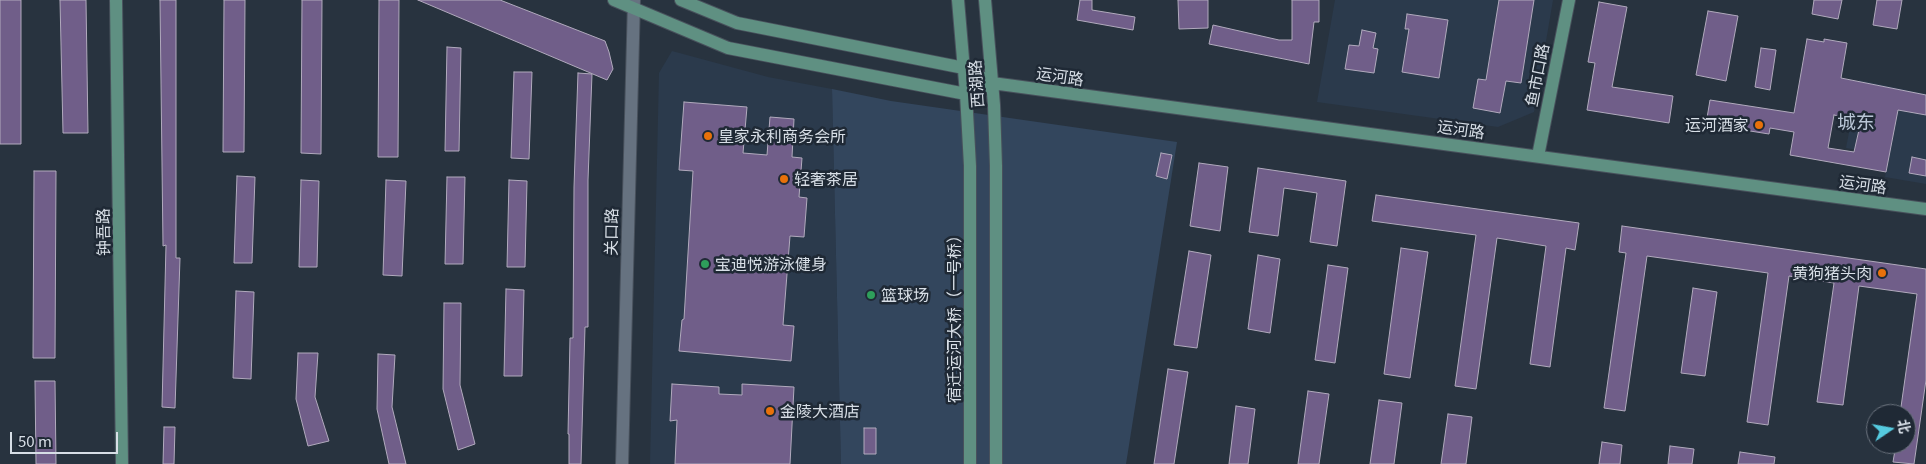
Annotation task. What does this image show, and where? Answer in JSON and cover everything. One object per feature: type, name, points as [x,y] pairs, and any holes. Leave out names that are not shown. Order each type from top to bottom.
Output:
[{"type":"street","name":"钟吾路","points":[[116,0],[122,464]]},
{"type":"street","points":[[614,0],[634,4],[728,48],[966,94],[992,83]]},
{"type":"street","name":"运河路","points":[[681,0],[737,23],[964,68],[992,83],[1926,209]]},
{"type":"street","name":"西湖路","points":[[958,0],[970,166]]},
{"type":"street","name":"西湖路","points":[[985,0],[996,166],[996,464]]},
{"type":"street","name":"鱼市口路","points":[[1538,156],[1569,0]]},
{"type":"street","name":"关口路","points":[[622,464],[634,4]]},
{"type":"street","name":"宿迁运河大桥（一号桥）","points":[[970,166],[970,464]]},
{"type":"shaded area","points":[[1335,0],[1553,0],[1534,112],[1498,127],[1317,102]]},
{"type":"shaded area","points":[[672,51],[768,77],[832,89],[841,464],[650,464],[659,73]]},
{"type":"shaded area","points":[[1859,80],[1926,94],[1926,184],[1885,177],[1889,156],[1846,148]]},
{"type":"shaded area","points":[[832,89],[891,101],[1177,142],[1126,464],[841,464]]},
{"type":"building","points":[[0,0],[21,0],[21,144],[0,144]]},
{"type":"building","points":[[60,0],[86,0],[88,133],[63,133]]},
{"type":"building","points":[[160,0],[176,0],[176,258],[180,258],[175,408],[162,407],[166,245],[163,246]]},
{"type":"building","points":[[224,0],[245,0],[244,152],[223,152]]},
{"type":"building","points":[[302,0],[322,0],[321,154],[301,153]]},
{"type":"building","points":[[379,0],[399,0],[398,157],[378,157]]},
{"type":"building","points":[[418,0],[500,0],[605,41],[613,69],[607,80]]},
{"type":"building","points":[[1080,0],[1092,0],[1092,10],[1135,17],[1133,30],[1077,20]]},
{"type":"building","points":[[1178,0],[1208,0],[1208,28],[1179,29]]},
{"type":"building","points":[[1292,0],[1319,0],[1319,22],[1314,22],[1309,64],[1209,44],[1213,25],[1279,40],[1292,40]]},
{"type":"building","points":[[1499,0],[1534,0],[1521,83],[1506,81],[1500,113],[1473,108],[1478,79],[1486,80]]},
{"type":"building","points":[[1814,0],[1842,0],[1838,19],[1812,14]]},
{"type":"building","points":[[1877,0],[1902,0],[1897,29],[1873,25]]},
{"type":"building","points":[[1599,2],[1627,7],[1612,87],[1673,96],[1669,123],[1587,110],[1595,63],[1588,62]]},
{"type":"building","points":[[1708,11],[1738,16],[1726,81],[1696,75]]},
{"type":"building","points":[[1407,14],[1448,20],[1439,78],[1402,72],[1409,29],[1405,29]]},
{"type":"building","points":[[1362,30],[1376,33],[1373,48],[1378,49],[1374,73],[1345,69],[1349,45],[1359,46]]},
{"type":"building","points":[[1807,39],[1824,42],[1824,39],[1847,43],[1841,78],[1926,95],[1926,115],[1898,110],[1886,172],[1790,155],[1794,132],[1770,128],[1769,134],[1706,124],[1710,100],[1794,113]],"holes":[[[1834,115],[1861,121],[1854,152],[1828,148]]]},
{"type":"building","points":[[447,47],[461,48],[459,151],[445,151]]},
{"type":"building","points":[[1761,48],[1776,50],[1770,90],[1755,87]]},
{"type":"building","points":[[514,72],[532,72],[529,159],[511,158]]},
{"type":"building","points":[[578,73],[592,74],[588,180],[588,327],[585,327],[581,464],[569,464],[570,338],[573,338],[574,187]]},
{"type":"building","points":[[684,102],[747,107],[743,153],[767,155],[770,117],[794,119],[792,157],[802,158],[799,197],[807,198],[804,237],[790,236],[783,325],[794,326],[791,361],[679,351],[682,320],[684,319],[693,171],[679,170]]},
{"type":"building","points":[[1161,153],[1172,155],[1167,179],[1156,176]]},
{"type":"building","points":[[1912,157],[1926,160],[1926,176],[1909,173]]},
{"type":"building","points":[[1199,163],[1228,167],[1220,231],[1190,226]]},
{"type":"building","points":[[1258,168],[1346,181],[1337,246],[1310,242],[1317,193],[1284,188],[1278,236],[1249,232]]},
{"type":"building","points":[[34,171],[56,171],[55,358],[33,358]]},
{"type":"building","points":[[237,176],[255,177],[252,263],[234,263]]},
{"type":"building","points":[[447,177],[465,177],[463,264],[445,264]]},
{"type":"building","points":[[301,180],[319,181],[317,267],[299,267]]},
{"type":"building","points":[[386,180],[406,181],[402,276],[383,275]]},
{"type":"building","points":[[509,180],[527,181],[525,267],[507,267]]},
{"type":"building","points":[[1376,195],[1579,223],[1575,250],[1566,248],[1550,367],[1530,364],[1546,246],[1497,238],[1476,389],[1455,386],[1476,235],[1372,221]]},
{"type":"building","points":[[1622,226],[1926,269],[1926,380],[1916,450],[1916,404],[1901,404],[1917,294],[1859,286],[1843,405],[1817,402],[1834,283],[1789,276],[1768,425],[1747,422],[1768,273],[1647,256],[1625,411],[1604,408],[1626,253],[1619,252]]},
{"type":"building","points":[[1401,248],[1428,252],[1410,378],[1384,374]]},
{"type":"building","points":[[1189,251],[1211,255],[1197,348],[1174,345]]},
{"type":"building","points":[[1258,255],[1280,259],[1270,333],[1248,329]]},
{"type":"building","points":[[1328,265],[1348,268],[1335,363],[1315,360]]},
{"type":"building","points":[[1693,288],[1717,292],[1705,376],[1681,373]]},
{"type":"building","points":[[506,289],[524,290],[522,376],[504,376]]},
{"type":"building","points":[[236,291],[254,292],[251,379],[233,378]]},
{"type":"building","points":[[444,303],[461,303],[460,385],[475,444],[458,450],[443,389]]},
{"type":"building","points":[[298,353],[318,353],[315,397],[329,441],[308,446],[296,399]]},
{"type":"building","points":[[378,354],[395,355],[392,407],[406,464],[389,464],[377,409]]},
{"type":"building","points":[[1168,369],[1188,372],[1174,464],[1154,464]]},
{"type":"building","points":[[35,381],[55,381],[56,464],[36,464]]},
{"type":"building","points":[[672,384],[719,387],[719,394],[742,395],[742,384],[794,387],[790,464],[675,464],[677,420],[670,421]]},
{"type":"building","points":[[1308,391],[1329,394],[1319,464],[1298,464]]},
{"type":"building","points":[[1379,400],[1402,403],[1394,464],[1370,464]]},
{"type":"building","points":[[1236,406],[1255,409],[1248,464],[1229,464]]},
{"type":"building","points":[[1448,414],[1472,417],[1466,464],[1441,464]]},
{"type":"building","points":[[164,427],[175,427],[174,464],[163,464]]},
{"type":"building","points":[[864,428],[876,428],[876,454],[864,454]]},
{"type":"building","points":[[1602,442],[1622,445],[1620,464],[1599,464]]},
{"type":"building","points":[[1670,446],[1694,449],[1692,464],[1668,464]]},
{"type":"building","points":[[1740,452],[1775,457],[1774,464],[1738,464]]},
{"type":"building","points":[[1894,454],[1915,454],[1914,464],[1893,462]]},
{"type":"place","name":"运河酒家","points":[[1759,125]]},
{"type":"place","name":"皇家永利商务会所","points":[[708,136]]},
{"type":"place","name":"轻奢茶居","points":[[784,179]]},
{"type":"place","name":"宝迪悦游泳健身","points":[[705,264]]},
{"type":"place","name":"黄狗猪头肉","points":[[1882,273]]},
{"type":"place","name":"篮球场","points":[[871,295]]},
{"type":"place","name":"金陵大酒店","points":[[770,411]]},
{"type":"district","name":"城东","points":[[1856,122]]}]
